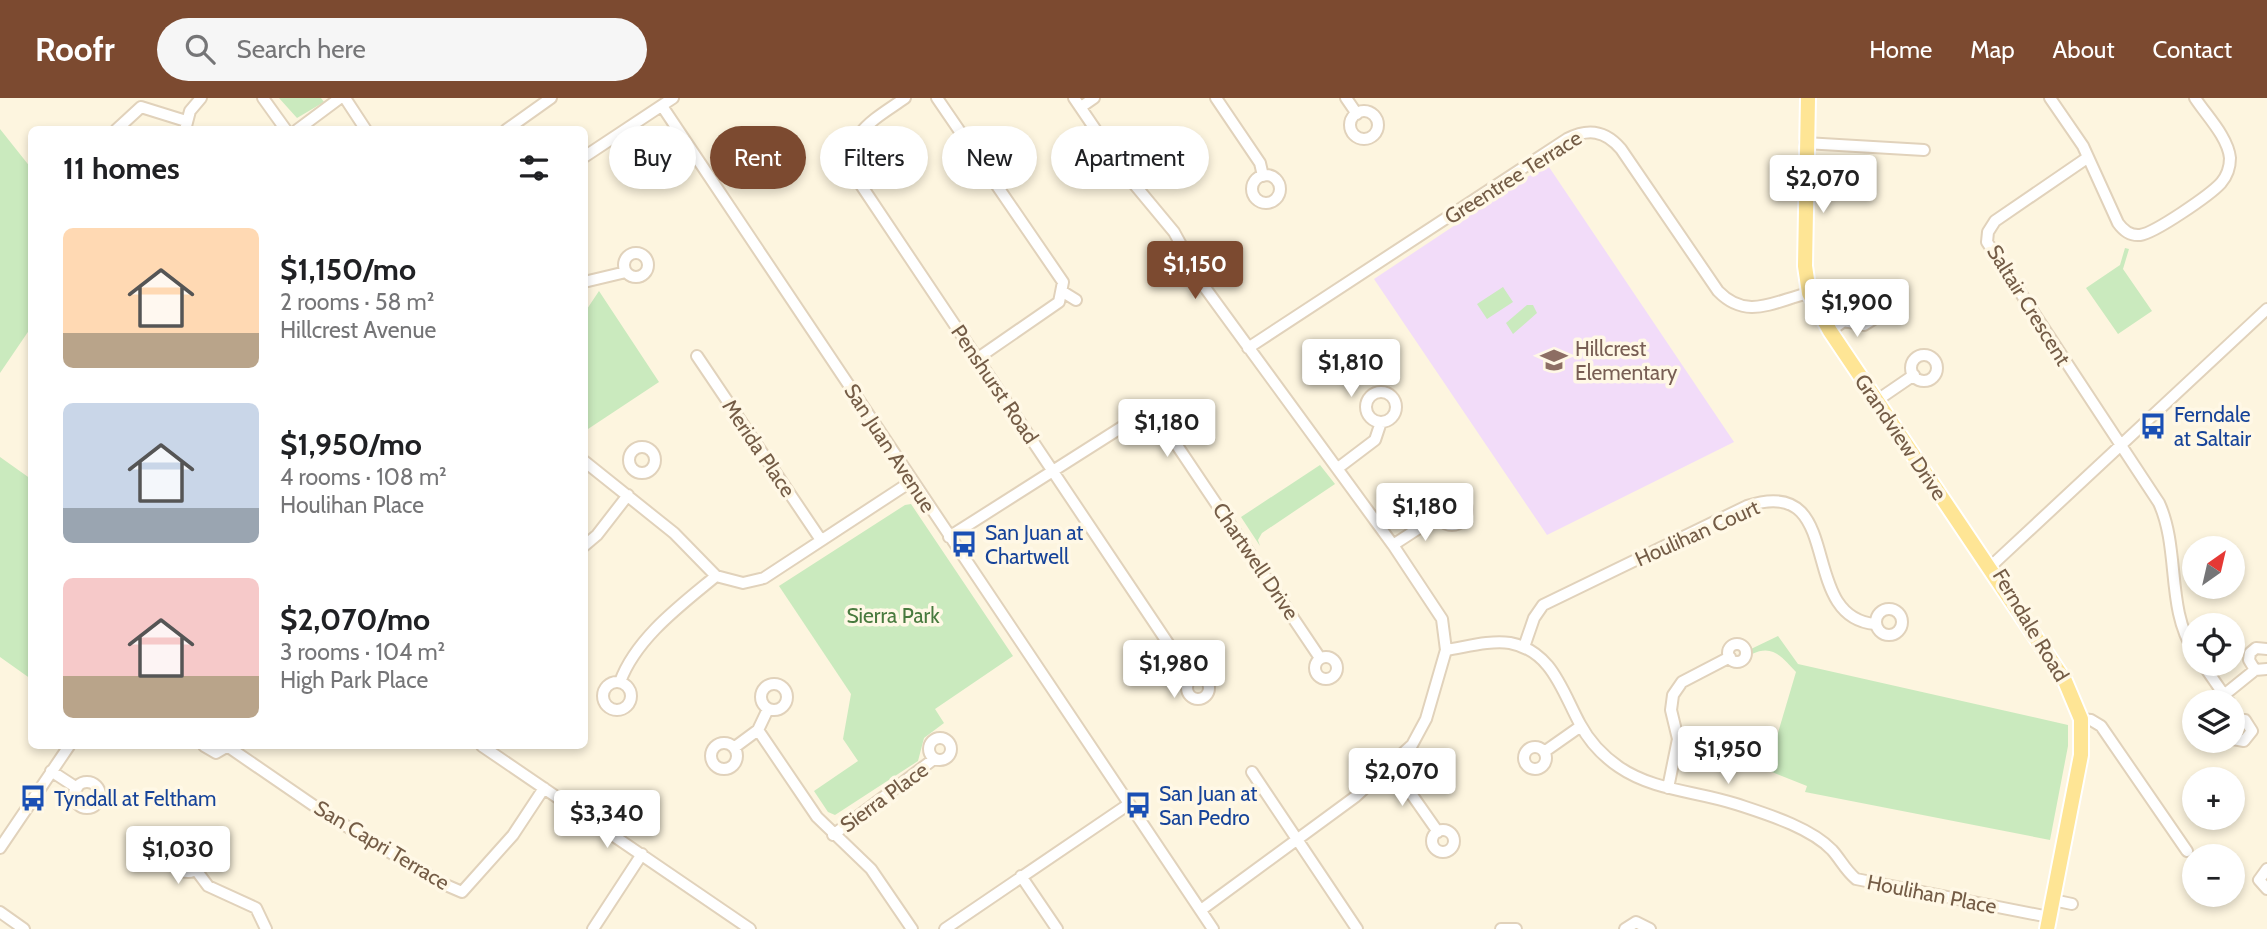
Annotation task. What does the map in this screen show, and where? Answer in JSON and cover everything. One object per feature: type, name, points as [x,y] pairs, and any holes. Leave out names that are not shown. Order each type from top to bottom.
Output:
[{"type":"main road","name":"Grandview Drive","points":[[1808,98],[1805,143],[1805,266],[1809,293],[1830,331],[1876,401],[1990,567]]},
{"type":"main road","name":"Ferndale Road","points":[[1990,567],[2065,681],[2081,719],[2081,755],[2048,923]]},
{"type":"street","points":[[119,126],[138,103],[186,125],[190,111],[201,98]]},
{"type":"street","points":[[263,98],[283,126]]},
{"type":"street","points":[[302,126],[340,98]]},
{"type":"street","points":[[345,98],[363,126]]},
{"type":"street","points":[[512,126],[551,98]]},
{"type":"street","points":[[588,154],[673,98]]},
{"type":"street","name":"Penshurst Road","points":[[905,98],[858,133],[851,152],[853,170],[1192,679]]},
{"type":"street","points":[[937,98],[1063,282],[1059,302],[978,358]]},
{"type":"street","points":[[1094,98],[1078,103],[1125,173],[1174,232],[1194,270],[1248,348],[1338,468],[1442,619],[1446,650],[1426,719],[1412,745],[1297,841],[1200,909]]},
{"type":"street","points":[[1216,98],[1260,163],[1263,176]]},
{"type":"street","points":[[1346,98],[1357,114]]},
{"type":"street","points":[[2050,98],[2083,146],[2120,226],[2135,235],[2151,231],[2216,187],[2229,169],[2228,149],[2195,98]]},
{"type":"street","name":"San Juan Avenue","points":[[662,106],[1213,929]]},
{"type":"street","name":"Greentree Terrace","points":[[1248,348],[1567,139],[1585,130],[1606,135],[1615,141],[1717,291],[1730,303],[1748,309],[1809,293]]},
{"type":"street","points":[[1805,143],[1924,150]]},
{"type":"street","name":"Saltair Crescent","points":[[2087,158],[1995,221],[1988,232],[1987,242],[2121,445]]},
{"type":"street","points":[[588,281],[626,272]]},
{"type":"street","points":[[1063,292],[1076,300]]},
{"type":"street","points":[[1830,331],[1844,321],[1864,325],[1891,308]]},
{"type":"street","name":"Ferndale Road","points":[[1990,567],[2267,309]]},
{"type":"street","name":"Merida Place","points":[[697,356],[821,540]]},
{"type":"street","points":[[1876,401],[1914,375]]},
{"type":"street","name":"Chartwell Drive","points":[[949,537],[1122,427],[1134,422],[1158,425],[1170,435],[1320,658]]},
{"type":"street","points":[[1338,468],[1375,440],[1381,422]]},
{"type":"street","points":[[2121,445],[2154,493],[2167,523],[2182,625]]},
{"type":"street","points":[[588,464],[674,533],[716,576],[733,582],[754,582],[912,481]]},
{"type":"street","points":[[588,543],[597,536],[625,493],[635,471]]},
{"type":"street","name":"Houlihan Court","points":[[1524,647],[1534,618],[1543,605],[1747,506],[1770,501],[1783,503],[1804,516],[1818,539],[1825,576],[1836,601],[1852,618],[1875,624]]},
{"type":"street","points":[[1393,545],[1439,515]]},
{"type":"street","points":[[620,682],[636,653],[656,629],[716,576]]},
{"type":"street","points":[[1446,650],[1507,643],[1524,647]]},
{"type":"street","name":"Houlihan Place","points":[[1524,647],[1542,658],[1556,676],[1581,726],[1597,749],[1620,768],[1643,780],[1735,803],[1800,829],[1831,849],[1844,869],[1856,879],[2048,923]]},
{"type":"street","points":[[2236,690],[2261,669],[2250,664],[2250,653],[2256,648],[2267,649]]},
{"type":"street","points":[[1668,788],[1678,739],[1671,710],[1673,695],[1682,682],[1730,657]]},
{"type":"street","points":[[734,747],[758,730],[768,709]]},
{"type":"street","points":[[2081,719],[2091,720],[2101,726],[2182,844]]},
{"type":"street","points":[[2245,722],[2250,724],[2251,734],[2245,740]]},
{"type":"street","points":[[1544,752],[1581,726]]},
{"type":"street","points":[[758,730],[817,817],[871,869],[912,929]]},
{"type":"street","points":[[0,848],[67,749]]},
{"type":"street","name":"San Capri Terrace","points":[[232,749],[326,814],[441,883],[462,891],[513,835],[544,788]]},
{"type":"street","points":[[486,749],[642,855],[736,925],[750,929]]},
{"type":"street","name":"Sierra Place","points":[[833,835],[934,759]]},
{"type":"street","points":[[1391,765],[1438,832]]},
{"type":"street","points":[[51,771],[77,788]]},
{"type":"street","points":[[1252,772],[1357,929]]},
{"type":"street","points":[[945,929],[1129,804]]},
{"type":"street","points":[[593,929],[642,855]]},
{"type":"street","points":[[2267,869],[2259,880],[2267,890]]},
{"type":"street","points":[[196,870],[208,887],[256,908],[266,929]]},
{"type":"street","points":[[1021,876],[1057,929]]},
{"type":"street","points":[[2053,900],[2072,904]]},
{"type":"street","points":[[0,912],[24,929]]},
{"type":"street","points":[[1625,929],[1636,922],[1650,929]]},
{"type":"street","points":[[1501,929],[1516,929]]},
{"type":"shaded area","name":"Hillcrest Elementary","points":[[1547,164],[1734,442],[1547,535],[1374,279]]},
{"type":"green space","points":[[279,98],[321,98],[324,102],[297,118]]},
{"type":"green space","points":[[0,129],[28,164],[28,332],[0,373]]},
{"type":"green space","points":[[2125,248],[2129,249],[2123,269],[2152,311],[2118,334],[2086,288],[2120,265]]},
{"type":"green space","points":[[1503,287],[1513,302],[1487,319],[1477,304]]},
{"type":"green space","points":[[599,291],[659,382],[588,429],[588,308]]},
{"type":"green space","points":[[1527,305],[1533,305],[1537,313],[1513,334],[1506,323]]},
{"type":"green space","points":[[0,457],[28,477],[28,677],[0,657]]},
{"type":"green space","points":[[1320,465],[1335,484],[1262,533],[1258,540],[1260,546],[1241,517]]},
{"type":"green space","name":"Sierra Park","points":[[911,504],[1013,656],[935,709],[944,723],[924,738],[918,761],[835,815],[828,812],[814,791],[858,761],[843,739],[851,694],[779,586],[905,505]]},
{"type":"green space","points":[[1778,636],[1798,664],[2068,725],[2068,746],[2050,840],[1805,792],[1807,786],[1767,770],[1796,672],[1777,654],[1766,650],[1752,654],[1751,649]]},
{"type":"place","name":"Hillcrest Elementary","points":[[1554,360]]},
{"type":"place","name":"Ferndale at Saltair","points":[[2153,426]]},
{"type":"place","name":"San Juan at Chartwell","points":[[964,544]]},
{"type":"place","name":"Tyndall at Feltham","points":[[33,798]]},
{"type":"place","name":"San Juan at San Pedro","points":[[1138,805]]}]
